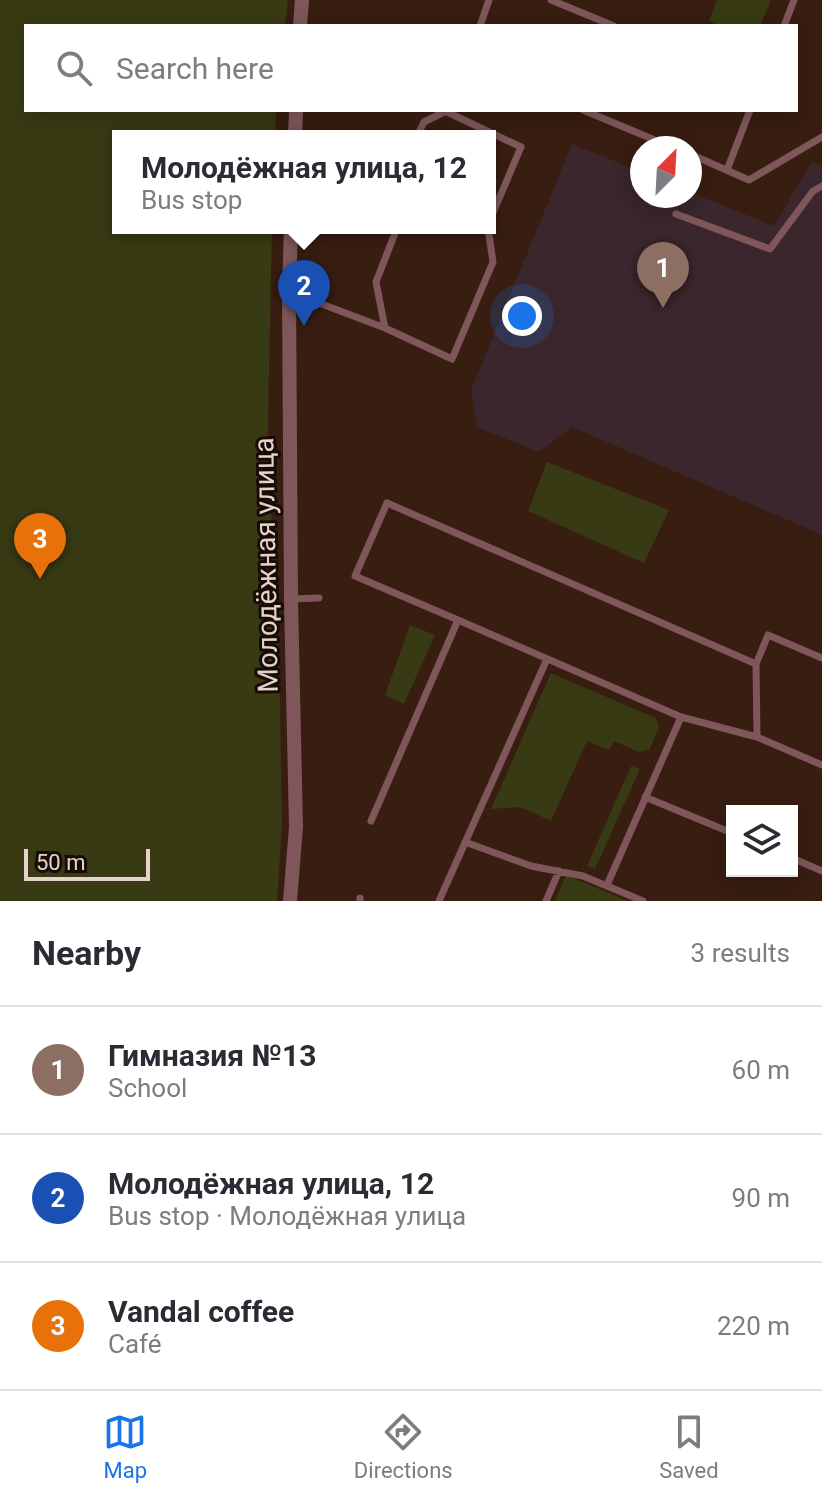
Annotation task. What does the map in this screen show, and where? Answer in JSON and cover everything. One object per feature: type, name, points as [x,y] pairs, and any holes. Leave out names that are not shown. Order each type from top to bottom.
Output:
[{"type":"street","points":[[302,0],[303,24]]},
{"type":"street","name":"Молодёжная улица","points":[[290,901],[296,827],[291,599],[291,234]]},
{"type":"lane","points":[[481,24],[489,0]]},
{"type":"lane","points":[[551,0],[609,24]]},
{"type":"lane","points":[[785,24],[794,0]]},
{"type":"lane","points":[[420,130],[424,122],[446,112]]},
{"type":"lane","points":[[450,112],[487,130]]},
{"type":"lane","points":[[588,112],[645,136]]},
{"type":"lane","points":[[727,170],[749,112]]},
{"type":"lane","points":[[496,135],[521,147],[496,206]]},
{"type":"lane","points":[[702,159],[749,180],[822,137]]},
{"type":"lane","points":[[676,214],[770,249],[813,191],[822,186]]},
{"type":"lane","points":[[385,328],[376,282],[395,234]]},
{"type":"lane","points":[[289,291],[385,328],[452,359],[493,262],[489,234]]},
{"type":"lane","points":[[756,664],[387,503],[355,576],[681,717],[757,737],[822,765]]},
{"type":"lane","points":[[291,599],[319,598]]},
{"type":"lane","points":[[371,821],[458,620]]},
{"type":"lane","points":[[757,737],[756,664],[768,635],[822,658]]},
{"type":"lane","points":[[439,901],[547,659]]},
{"type":"lane","points":[[607,885],[681,717]]},
{"type":"lane","points":[[645,797],[726,831]]},
{"type":"lane","points":[[465,842],[531,866],[607,885],[643,901]]},
{"type":"lane","points":[[798,861],[822,871]]},
{"type":"lane","points":[[546,901],[559,871]]},
{"type":"shaded area","points":[[572,144],[630,167],[630,208],[702,208],[702,197],[774,226],[812,161],[822,166],[822,535],[572,427],[539,452],[477,427],[471,390]]},
{"type":"green space","points":[[0,0],[288,0],[285,24],[24,24],[24,112],[276,112],[275,130],[112,130],[112,234],[272,234],[267,468],[278,588],[282,825],[277,901],[0,901]]},
{"type":"green space","points":[[717,0],[771,1],[761,24],[716,24],[709,21]]},
{"type":"green space","points":[[547,462],[669,510],[644,563],[528,511]]},
{"type":"green space","points":[[410,625],[435,635],[404,704],[385,695]]},
{"type":"green space","points":[[551,673],[656,718],[659,728],[649,750],[639,752],[614,741],[609,750],[587,741],[551,821],[520,807],[491,809]]},
{"type":"green space","points":[[631,766],[640,769],[595,869],[587,866]]},
{"type":"green space","points":[[566,875],[628,901],[555,901]]},
{"type":"place","name":"Гимназия №13","points":[[663,308]]},
{"type":"place","name":"Молодёжная улица, 12","points":[[304,326]]},
{"type":"place","name":"Vandal coffee","points":[[40,579]]}]
